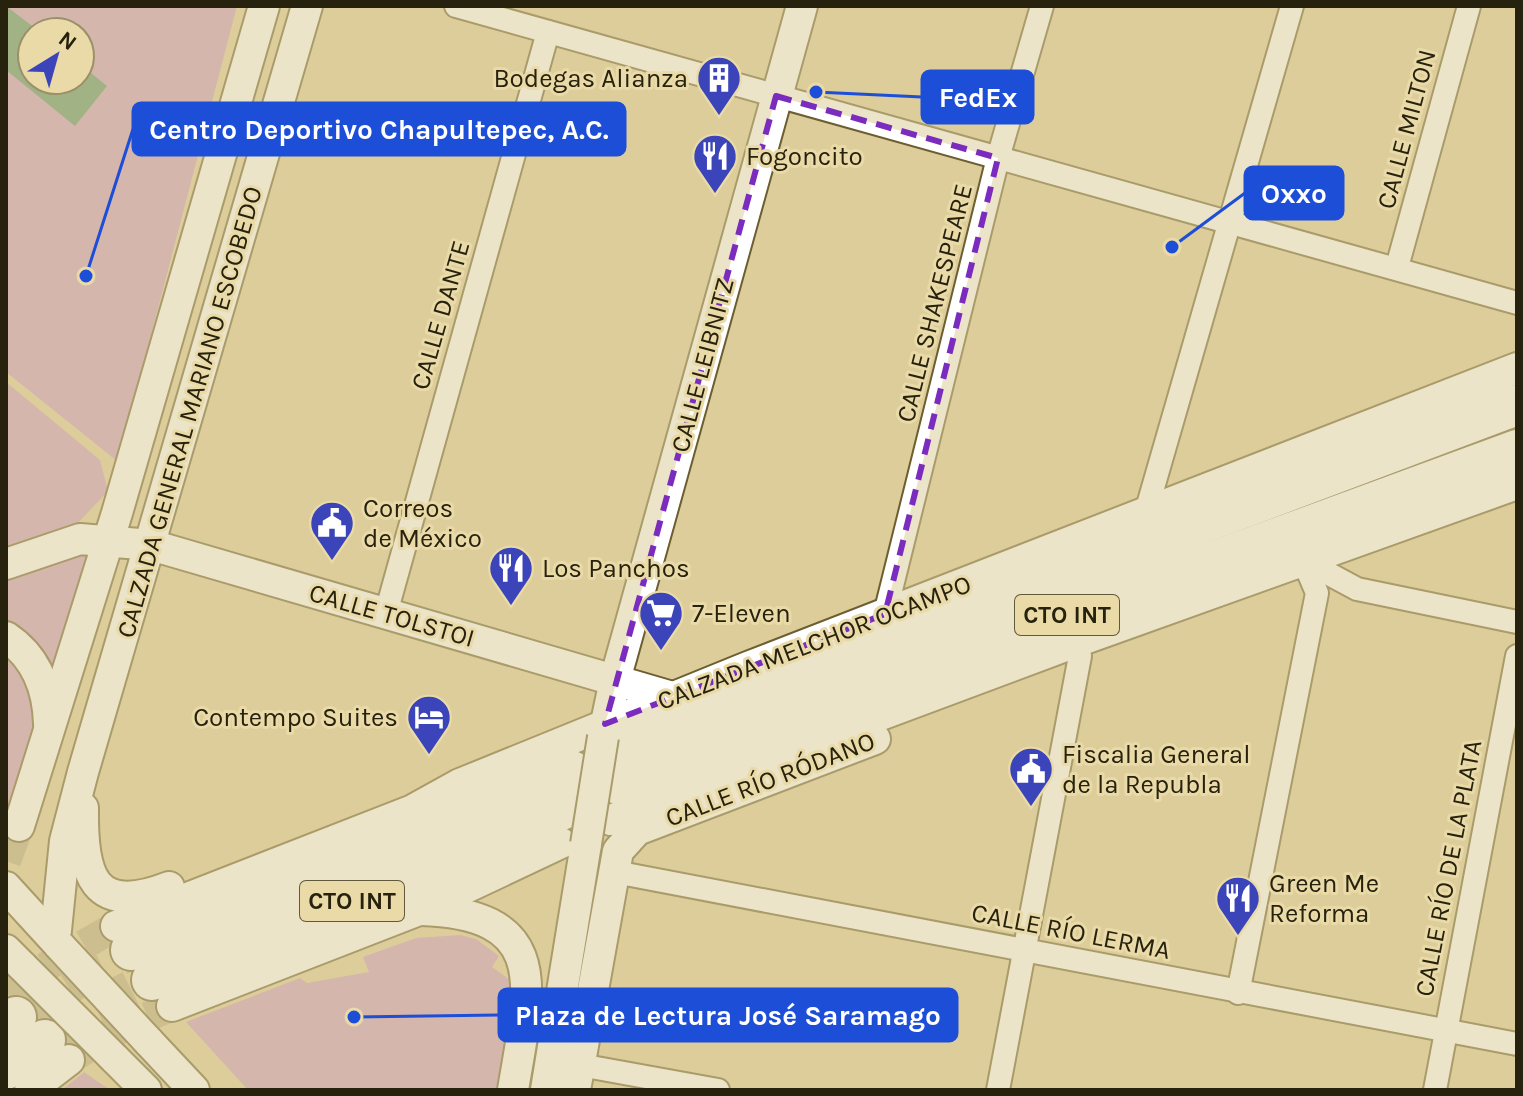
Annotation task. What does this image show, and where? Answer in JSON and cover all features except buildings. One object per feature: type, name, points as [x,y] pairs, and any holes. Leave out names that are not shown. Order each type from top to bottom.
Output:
[{"type":"highway","points":[[1444,432],[1472,406],[1517,386]]},
{"type":"highway","name":"CTO INT","points":[[613,763],[1517,405]]},
{"type":"highway","points":[[1387,531],[1413,499],[1511,463]]},
{"type":"highway","name":"CTO INT","points":[[613,763],[686,755],[1511,463]]},
{"type":"highway","name":"CTO INT","points":[[143,965],[499,803],[567,816]]},
{"type":"highway","name":"CTO INT","points":[[143,965],[390,886],[567,816]]},
{"type":"highway","points":[[6,1069],[34,1035]]},
{"type":"main road","name":"CALZADA GENERAL MARIANO ESCOBEDO","points":[[19,826],[109,539],[264,6]]},
{"type":"main road","name":"CALZADA GENERAL MARIANO ESCOBEDO","points":[[83,772],[307,6]]},
{"type":"main road","name":"CALLE LEIBNITZ","points":[[613,763],[615,680],[802,6]]},
{"type":"main road","name":"CALZADA MELCHOR OCAMPO","points":[[613,763],[672,697],[1517,368]]},
{"type":"main road","points":[[150,400],[158,410],[149,478],[153,487],[165,496]]},
{"type":"main road","name":"CALZADA MELCHOR OCAMPO","points":[[143,965],[460,784],[613,763],[709,779],[1387,531]]},
{"type":"main road","name":"CALLE TOLSTOI","points":[[6,564],[80,539],[109,539],[151,545],[672,697]]},
{"type":"main road","name":"CALLE RÍO RÓDANO","points":[[578,1077],[618,851],[637,830],[1080,656],[1115,641],[1149,616]]},
{"type":"main road","points":[[6,637],[22,648],[36,667],[49,701],[49,735]]},
{"type":"main road","points":[[546,1090],[556,1033],[567,816],[613,763]]},
{"type":"main road","points":[[83,772],[82,832],[86,868],[103,888],[134,899],[407,793],[460,784]]},
{"type":"main road","points":[[57,943],[65,841],[83,772]]},
{"type":"main road","name":"CTO INT","points":[[143,965],[419,910],[567,816]]},
{"type":"main road","points":[[556,1033],[580,994],[595,919],[613,880]]},
{"type":"main road","points":[[6,887],[194,1090]]},
{"type":"main road","points":[[419,910],[455,911],[482,920],[504,933],[519,950],[527,971],[529,994],[513,1090]]},
{"type":"main road","points":[[14,959],[146,1090]]},
{"type":"main road","points":[[30,1090],[34,1035]]},
{"type":"street","points":[[456,6],[1517,303]]},
{"type":"street","name":"CALLE SHAKESPEARE","points":[[885,614],[998,158],[1042,6]]},
{"type":"street","points":[[1146,512],[1233,222],[1292,6]]},
{"type":"street","name":"CALLE MILTON","points":[[1397,267],[1469,6]]},
{"type":"street","name":"CALLE DANTE","points":[[386,613],[548,32]]},
{"type":"street","points":[[1303,560],[1357,589],[1517,622]]},
{"type":"street","points":[[1238,993],[1317,593],[1303,560]]},
{"type":"street","points":[[998,1090],[1080,656]]},
{"type":"street","name":"CALLE RÍO DE LA PLATA","points":[[1435,1090],[1517,656]]},
{"type":"street","name":"CALLE RÍO LERMA","points":[[613,880],[1024,949],[1238,993],[1517,1044]]},
{"type":"street","points":[[578,1077],[718,1090]]},
{"type":"highlighted area","points":[[776,96],[998,158],[885,614],[605,724]]},
{"type":"shaded area","points":[[6,6],[237,6],[151,335],[122,465],[6,372]]},
{"type":"shaded area","points":[[6,6],[19,16],[16,16],[16,78],[6,70]]},
{"type":"shaded area","points":[[96,77],[107,86],[75,126],[38,96],[96,96]]},
{"type":"shaded area","points":[[6,382],[100,460],[108,491],[78,523],[6,549]]},
{"type":"shaded area","points":[[78,551],[90,555],[55,688],[6,627],[6,577]]},
{"type":"shaded area","points":[[6,648],[22,662],[37,711],[11,834],[6,829]]},
{"type":"shaded area","points":[[460,935],[476,939],[499,956],[492,967],[510,980],[510,1011],[498,1090],[248,1090],[186,1022],[300,978],[307,983],[369,972],[363,957],[416,938]]},
{"type":"shaded area","points":[[84,1072],[110,1090],[62,1090]]},
{"type":"tunnel","points":[[6,861],[19,826]]},
{"type":"tunnel","points":[[6,990],[116,926]]},
{"type":"tunnel","points":[[16,1017],[99,965],[131,950]]},
{"type":"tunnel","points":[[45,1040],[82,1015],[152,980]]},
{"type":"tunnel","points":[[69,1060],[111,1033],[172,1006]]},
{"type":"place","name":"FedEx","points":[[816,92]]},
{"type":"place","name":"Bodegas Alianza","points":[[719,117]]},
{"type":"place","name":"Fogoncito","points":[[715,195]]},
{"type":"place","name":"Oxxo","points":[[1172,247]]},
{"type":"place","name":"Centro Deportivo Chapultepec, A.C.","points":[[86,276]]},
{"type":"place","name":"Correos de México","points":[[332,562]]},
{"type":"place","name":"Los Panchos","points":[[511,607]]},
{"type":"place","name":"7-Eleven","points":[[661,652]]},
{"type":"place","name":"Contempo Suites","points":[[429,756]]},
{"type":"place","name":"Fiscalia General de la Republa","points":[[1031,808]]},
{"type":"place","name":"Green Me Reforma","points":[[1238,937]]},
{"type":"place","name":"Plaza de Lectura José Saramago","points":[[354,1017]]}]
